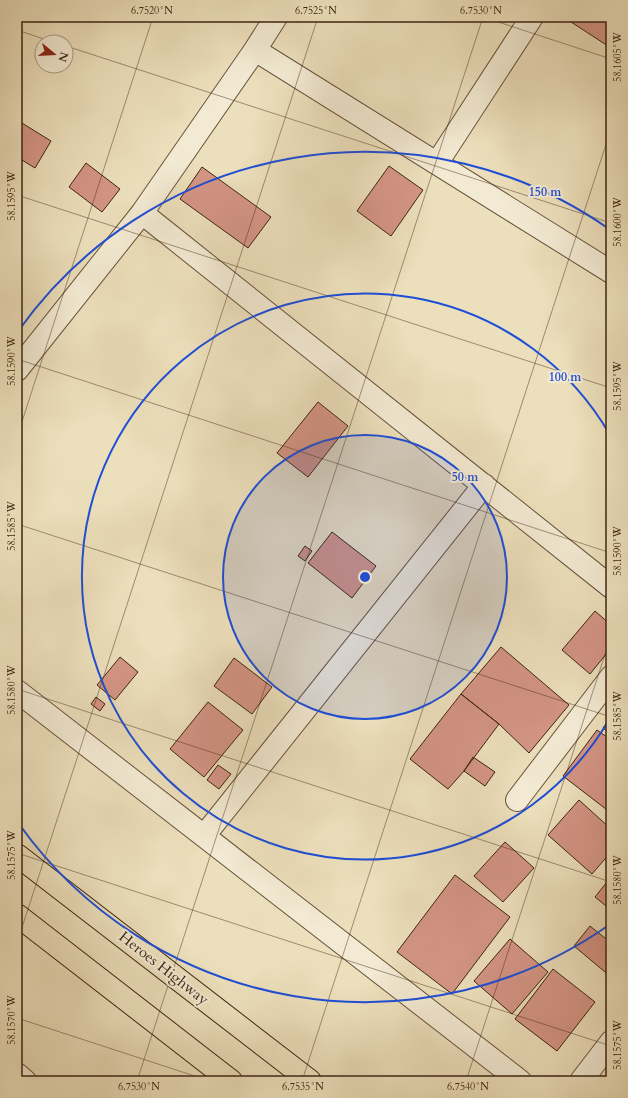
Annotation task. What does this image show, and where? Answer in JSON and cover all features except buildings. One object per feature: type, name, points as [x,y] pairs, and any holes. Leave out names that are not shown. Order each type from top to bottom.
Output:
[{"type":"main road","name":"Heroes Highway","points":[[17,854],[310,1081]]},
{"type":"main road","points":[[17,915],[231,1081]]},
{"type":"street","points":[[17,370],[142,213],[255,50],[276,17]]},
{"type":"street","points":[[437,163],[532,17]]},
{"type":"street","points":[[255,50],[611,272]]},
{"type":"street","points":[[142,213],[611,587]]},
{"type":"street","points":[[204,836],[484,485]]},
{"type":"street","points":[[517,800],[611,676]]},
{"type":"street","points":[[17,691],[520,1081]]},
{"type":"street","points":[[581,1081],[611,1042]]},
{"type":"street","points":[[17,1074],[25,1081]]}]
